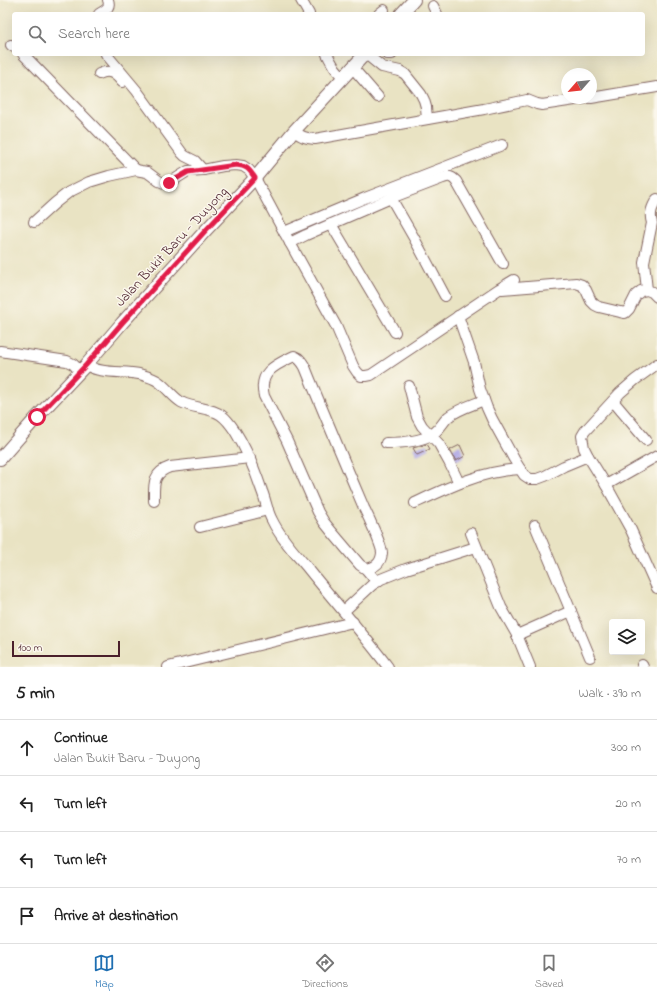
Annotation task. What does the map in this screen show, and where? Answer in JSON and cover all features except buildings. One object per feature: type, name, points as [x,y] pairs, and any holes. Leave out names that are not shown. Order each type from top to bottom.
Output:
[{"type":"main road","points":[[403,12],[414,0]]},
{"type":"main road","name":"Jalan Bukit Baru - Duyong","points":[[0,459],[255,178],[294,131],[363,56]]},
{"type":"street","points":[[101,12],[109,6],[110,4],[108,0]]},
{"type":"street","points":[[301,0],[308,12]]},
{"type":"street","points":[[25,56],[136,170]]},
{"type":"street","points":[[108,56],[137,91],[182,154],[195,161],[198,170]]},
{"type":"street","points":[[328,56],[334,68],[344,77]]},
{"type":"street","points":[[368,56],[382,67],[400,71],[405,74],[424,100],[427,118]]},
{"type":"street","points":[[352,67],[378,98]]},
{"type":"street","points":[[98,74],[106,71],[111,72],[120,79],[149,114],[184,163],[198,170]]},
{"type":"street","points":[[597,97],[657,87]]},
{"type":"street","points":[[294,131],[305,138],[315,139],[527,100],[542,105],[561,102]]},
{"type":"street","points":[[284,232],[365,198],[502,145]]},
{"type":"street","points":[[34,222],[69,192],[88,182],[109,176],[141,170],[147,172],[159,181],[169,183],[183,174],[198,170],[223,166],[243,166],[249,170],[255,178],[336,326],[353,366],[361,376],[371,375],[514,280]]},
{"type":"street","points":[[290,243],[391,198],[448,176],[452,177],[458,184],[503,264]]},
{"type":"street","points":[[391,198],[445,296]]},
{"type":"street","points":[[647,290],[644,262],[652,223],[650,217],[651,211],[653,204],[657,199]]},
{"type":"street","points":[[331,224],[395,332]]},
{"type":"street","points":[[499,289],[576,283],[582,285],[595,305],[620,312],[625,312],[630,309],[636,295],[641,291],[647,290],[652,292],[657,297]]},
{"type":"street","points":[[458,316],[474,362],[484,400],[492,419],[524,475],[530,479],[537,479],[588,456]]},
{"type":"street","points":[[0,351],[67,361],[83,368],[139,374],[158,381],[181,402],[212,410],[221,414],[228,421],[238,436],[250,458],[262,489],[271,519],[280,534],[388,667]]},
{"type":"street","points":[[376,582],[366,568],[360,565],[324,522],[318,512],[288,441],[264,396],[262,382],[266,373],[289,358],[294,356],[298,358],[305,367],[382,551],[386,577]]},
{"type":"street","points":[[657,364],[635,380],[613,401],[582,436],[582,442],[588,456],[630,530],[657,588]]},
{"type":"street","points":[[409,386],[417,417],[422,426],[439,444],[459,483]]},
{"type":"street","points":[[386,444],[416,440],[431,436],[450,416],[484,400]]},
{"type":"street","points":[[613,401],[646,440]]},
{"type":"street","points":[[606,486],[657,456]]},
{"type":"street","points":[[154,501],[154,484],[156,477],[159,472],[164,469],[170,467],[250,458]]},
{"type":"street","points":[[415,503],[459,483],[493,472],[520,469]]},
{"type":"street","points":[[200,526],[268,510]]},
{"type":"street","points":[[534,525],[590,657]]},
{"type":"street","points":[[470,533],[501,607],[517,635],[530,667]]},
{"type":"street","points":[[344,611],[372,585],[386,577],[406,569],[476,547]]},
{"type":"street","points":[[366,568],[371,568],[378,564],[381,560],[382,551]]},
{"type":"street","points":[[517,635],[571,611]]},
{"type":"street","points":[[168,667],[352,622]]},
{"type":"route","points":[[37,417],[255,178],[249,170],[243,166],[236,165],[193,170],[183,174],[169,183]]}]
